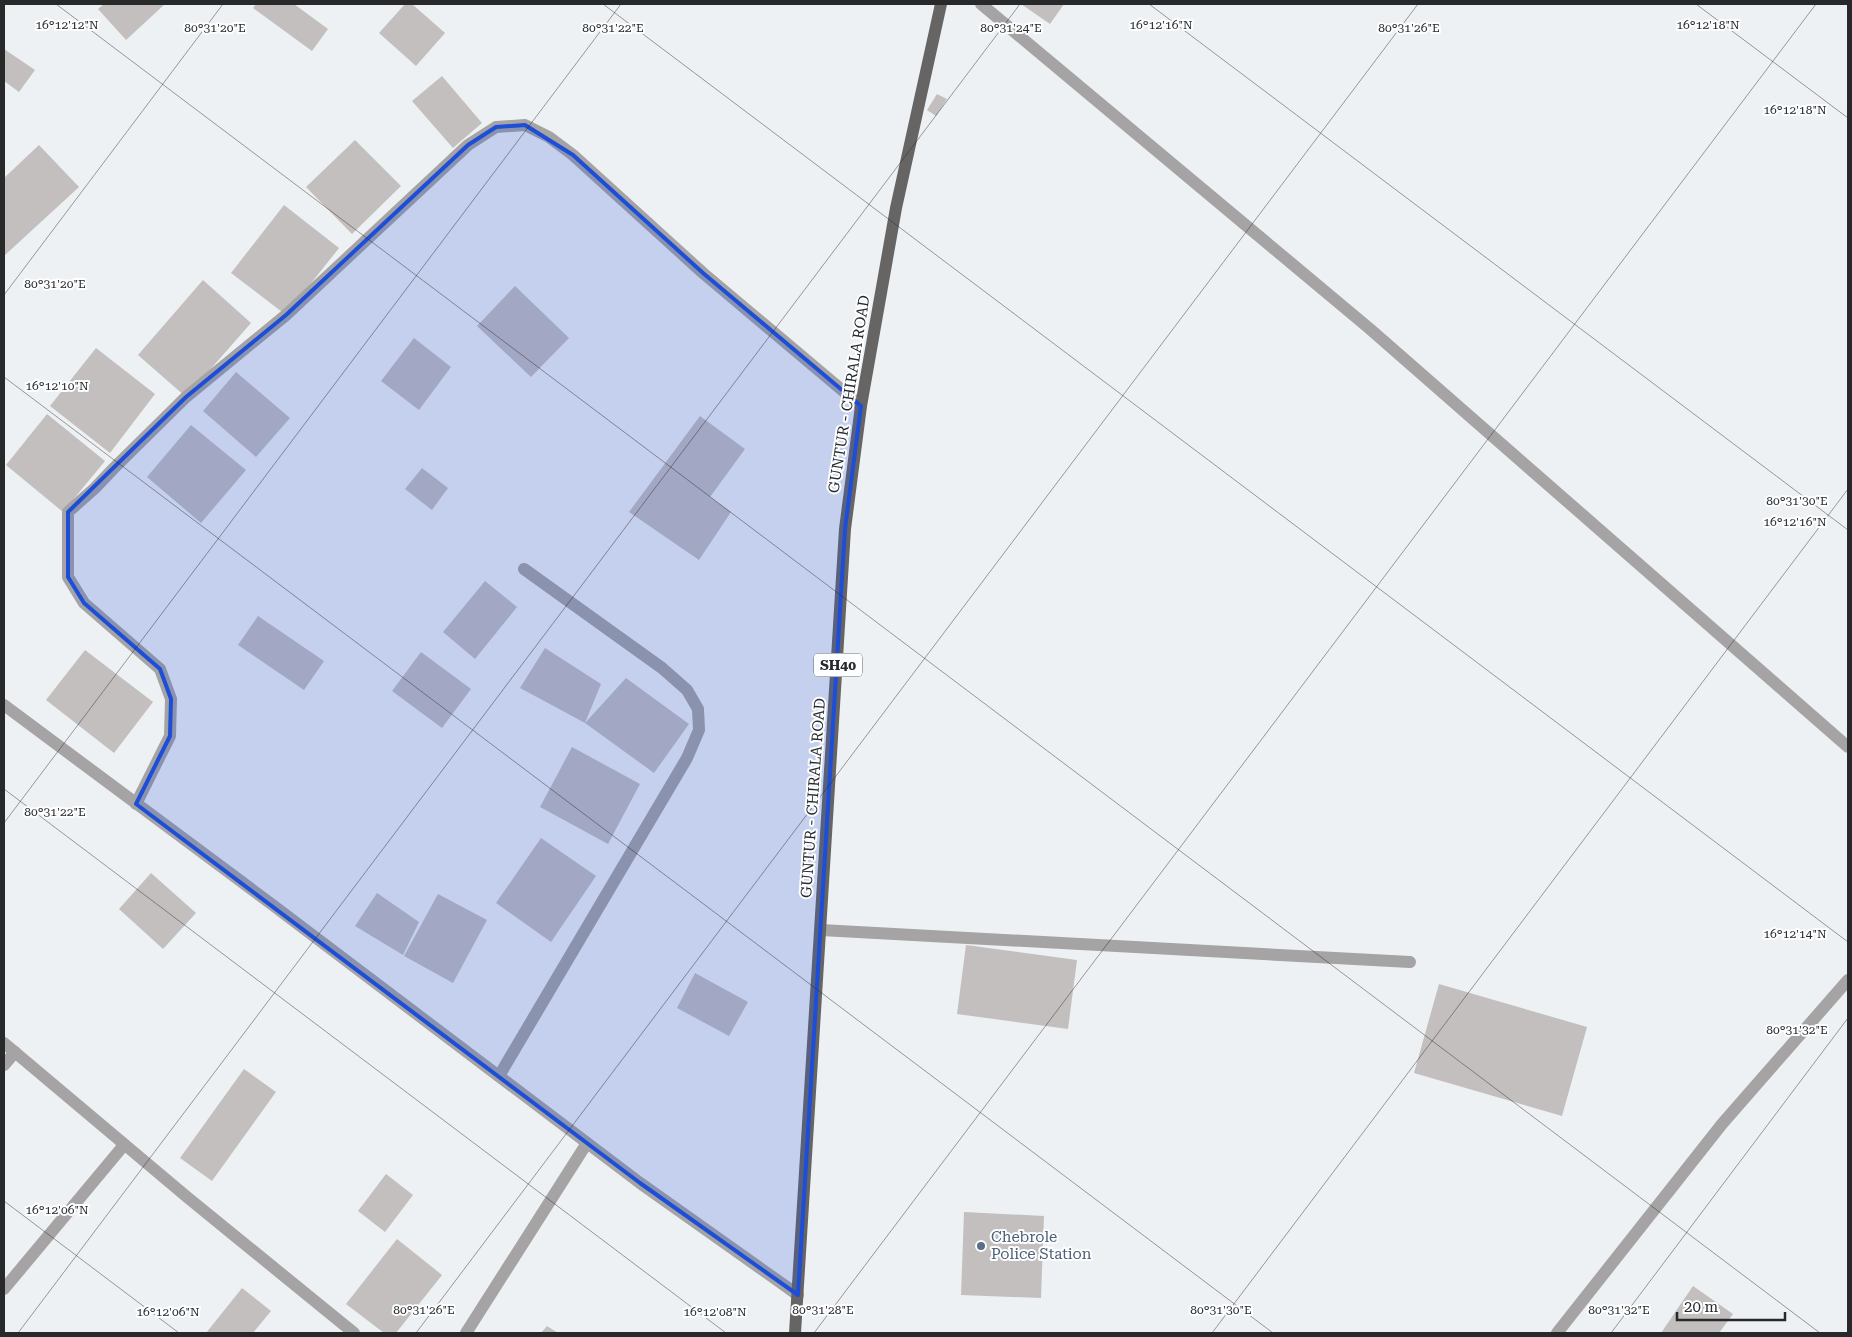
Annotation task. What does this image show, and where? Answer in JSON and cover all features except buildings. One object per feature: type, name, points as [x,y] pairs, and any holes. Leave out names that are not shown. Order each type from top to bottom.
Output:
[{"type":"main road","name":"GUNTUR - CHIRALA ROAD","points":[[795,1333],[846,529],[861,406],[896,208],[941,4]]},
{"type":"street","points":[[981,4],[1370,329],[1848,747]]},
{"type":"street","points":[[136,804],[170,736],[171,699],[160,669],[84,603],[68,577],[68,512],[96,488],[186,396],[286,315],[468,145],[496,128],[525,125],[549,137],[573,155],[703,273],[861,406]]},
{"type":"street","points":[[499,1076],[687,758],[699,730],[698,710],[687,690],[662,668],[524,569]]},
{"type":"street","points":[[4,705],[640,1183],[798,1295]]},
{"type":"street","points":[[821,930],[1410,962]]},
{"type":"street","points":[[1557,1333],[1722,1124],[1848,980]]},
{"type":"street","points":[[4,1043],[124,1145],[354,1333]]},
{"type":"street","points":[[4,1065],[15,1052]]},
{"type":"street","points":[[466,1333],[587,1143]]},
{"type":"street","points":[[4,1289],[124,1145]]},
{"type":"highlighted area","points":[[525,125],[573,155],[703,273],[861,406],[845,529],[798,1295],[640,1183],[136,804],[170,736],[171,699],[160,669],[84,603],[68,577],[68,512],[186,397],[286,315],[468,145],[496,127]]},
{"type":"place","name":"Chebrole Police Station","points":[[981,1246]]}]
